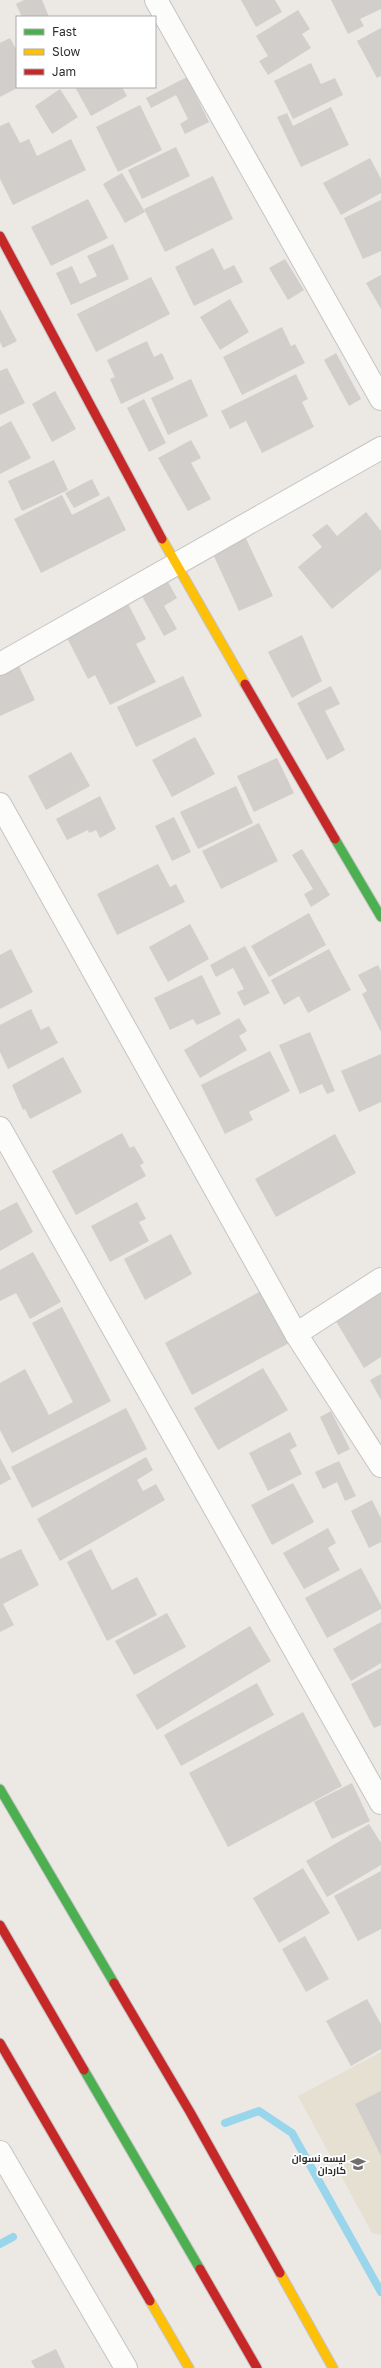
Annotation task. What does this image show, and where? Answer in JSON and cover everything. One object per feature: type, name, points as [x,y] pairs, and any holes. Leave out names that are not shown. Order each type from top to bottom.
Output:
[{"type":"street","points":[[156,0],[381,399]]},
{"type":"street","points":[[0,236],[176,565],[381,917]]},
{"type":"street","points":[[0,664],[381,448]]},
{"type":"street","points":[[0,804],[296,1334],[381,1466]]},
{"type":"street","points":[[0,1128],[381,1803]]},
{"type":"street","points":[[296,1334],[381,1278]]},
{"type":"street","points":[[0,1789],[190,2112],[332,2368]]},
{"type":"street","points":[[0,1925],[258,2368]]},
{"type":"street","points":[[0,2043],[189,2368]]},
{"type":"street","points":[[0,2152],[126,2368]]},
{"type":"shaded area","name":"لیسه نسوان کاردان","points":[[381,2052],[381,2235],[372,2233],[298,2096]]},
{"type":"building","points":[[24,0],[42,0],[49,16],[22,16],[16,4]]},
{"type":"building","points":[[241,0],[275,0],[282,12],[256,27]]},
{"type":"building","points":[[331,0],[381,0],[381,9],[360,19],[364,26],[348,34]]},
{"type":"building","points":[[298,10],[310,29],[302,34],[311,48],[268,75],[259,61],[268,56],[256,36]]},
{"type":"building","points":[[381,28],[381,76],[377,78],[357,41]]},
{"type":"building","points":[[10,38],[16,49],[17,88],[0,97],[0,43]]},
{"type":"building","points":[[311,63],[321,84],[335,78],[343,95],[293,119],[274,81]]},
{"type":"building","points":[[187,77],[209,122],[185,134],[180,124],[188,119],[176,95],[151,108],[146,98]]},
{"type":"building","points":[[76,88],[123,88],[127,96],[91,116]]},
{"type":"building","points":[[60,89],[78,117],[52,134],[35,106]]},
{"type":"building","points":[[140,105],[162,150],[118,172],[96,127]]},
{"type":"building","points":[[331,107],[349,145],[301,167],[277,117],[287,113],[293,126]]},
{"type":"building","points":[[9,122],[20,143],[29,139],[37,156],[71,139],[86,170],[13,205],[0,179],[0,126]]},
{"type":"building","points":[[176,147],[190,176],[142,199],[128,170]]},
{"type":"building","points":[[370,158],[381,179],[381,193],[341,215],[323,183]]},
{"type":"building","points":[[122,173],[145,212],[125,223],[103,184]]},
{"type":"building","points":[[213,176],[233,219],[165,252],[144,209]]},
{"type":"building","points":[[88,199],[108,238],[51,266],[31,227]]},
{"type":"building","points":[[381,200],[381,251],[363,259],[344,218]]},
{"type":"building","points":[[113,244],[129,279],[71,305],[56,273],[72,266],[80,284],[97,276],[87,256]]},
{"type":"building","points":[[213,248],[224,270],[234,265],[243,282],[194,306],[175,267]]},
{"type":"building","points":[[285,259],[304,290],[288,300],[269,268]]},
{"type":"building","points":[[381,275],[381,309],[366,283]]},
{"type":"building","points":[[151,277],[170,314],[96,352],[77,314]]},
{"type":"building","points":[[230,299],[249,332],[220,350],[200,317]]},
{"type":"building","points":[[0,309],[17,341],[3,348],[0,342]]},
{"type":"building","points":[[282,327],[291,346],[295,344],[305,363],[242,395],[223,357]]},
{"type":"building","points":[[147,341],[154,357],[162,353],[174,379],[121,404],[110,379],[115,377],[107,360]]},
{"type":"building","points":[[336,353],[361,399],[349,406],[324,360]]},
{"type":"building","points":[[7,368],[25,403],[0,415],[0,371]]},
{"type":"building","points":[[296,374],[308,399],[302,402],[314,427],[262,453],[246,421],[230,429],[221,411]]},
{"type":"building","points":[[191,379],[208,416],[168,435],[151,398]]},
{"type":"building","points":[[55,391],[76,429],[52,442],[32,404]]},
{"type":"building","points":[[144,399],[166,443],[149,452],[127,408]]},
{"type":"building","points":[[11,421],[31,458],[0,474],[0,427]]},
{"type":"building","points":[[191,440],[201,458],[191,463],[211,499],[188,511],[158,458]]},
{"type":"building","points":[[54,460],[68,490],[22,511],[8,481]]},
{"type":"building","points":[[92,479],[100,495],[74,508],[65,493]]},
{"type":"building","points":[[62,495],[72,515],[109,496],[126,530],[41,573],[14,519]]},
{"type":"building","points":[[366,512],[381,531],[381,569],[332,609],[298,567],[322,547],[312,535],[327,524],[337,536]]},
{"type":"building","points":[[241,528],[273,596],[239,611],[208,543]]},
{"type":"building","points":[[163,573],[177,598],[164,606],[177,629],[164,636],[137,587]]},
{"type":"building","points":[[126,600],[146,639],[136,644],[156,682],[110,705],[95,675],[88,679],[64,632]]},
{"type":"building","points":[[302,635],[322,681],[292,698],[268,652]]},
{"type":"building","points":[[16,660],[35,700],[0,716],[0,667]]},
{"type":"building","points":[[183,676],[202,716],[136,747],[117,707]]},
{"type":"building","points":[[331,686],[340,704],[325,711],[345,750],[327,760],[297,703]]},
{"type":"building","points":[[195,737],[215,774],[172,797],[152,760]]},
{"type":"building","points":[[71,752],[90,786],[46,810],[28,776]]},
{"type":"building","points":[[277,758],[294,793],[254,812],[237,776]]},
{"type":"building","points":[[236,786],[253,823],[198,849],[180,812]]},
{"type":"building","points":[[100,796],[116,829],[100,838],[96,830],[89,833],[88,830],[67,840],[56,819]]},
{"type":"building","points":[[174,817],[191,852],[172,861],[155,826]]},
{"type":"building","points":[[259,823],[278,861],[221,889],[202,851]]},
{"type":"building","points":[[302,849],[330,895],[311,907],[304,894],[313,889],[292,855]]},
{"type":"building","points":[[158,864],[170,887],[176,884],[185,902],[117,935],[97,894]]},
{"type":"building","points":[[309,913],[326,945],[269,977],[251,946]]},
{"type":"building","points":[[190,924],[209,959],[168,982],[149,947]]},
{"type":"building","points":[[245,946],[270,993],[244,1006],[237,992],[244,989],[233,968],[216,977],[210,965]]},
{"type":"building","points":[[11,949],[33,992],[0,1009],[0,955]]},
{"type":"building","points":[[329,949],[351,990],[308,1013],[299,996],[284,1005],[271,980]]},
{"type":"building","points":[[378,965],[381,971],[381,1032],[362,994],[367,991],[358,975]]},
{"type":"building","points":[[202,975],[221,1014],[197,1025],[193,1019],[170,1030],[154,998]]},
{"type":"building","points":[[31,1009],[41,1030],[49,1026],[58,1043],[8,1069],[0,1052],[0,1025]]},
{"type":"building","points":[[239,1018],[247,1031],[239,1036],[247,1050],[200,1078],[184,1050]]},
{"type":"building","points":[[310,1032],[335,1091],[327,1094],[322,1084],[300,1094],[279,1045]]},
{"type":"building","points":[[270,1051],[290,1091],[249,1112],[253,1120],[225,1134],[201,1085]]},
{"type":"building","points":[[381,1054],[381,1102],[359,1112],[341,1071]]},
{"type":"building","points":[[63,1057],[82,1092],[30,1119],[25,1109],[23,1110],[12,1085]]},
{"type":"building","points":[[122,1133],[130,1148],[134,1146],[144,1163],[140,1165],[146,1176],[76,1215],[52,1171]]},
{"type":"building","points":[[335,1134],[356,1173],[276,1217],[255,1179]]},
{"type":"building","points":[[17,1202],[33,1232],[0,1251],[0,1211]]},
{"type":"building","points":[[137,1202],[146,1219],[139,1222],[149,1241],[110,1262],[91,1226]]},
{"type":"building","points":[[171,1234],[192,1274],[145,1300],[124,1259]]},
{"type":"building","points":[[33,1252],[61,1302],[30,1319],[16,1293],[0,1301],[0,1270]]},
{"type":"building","points":[[263,1290],[291,1342],[192,1395],[165,1343]]},
{"type":"building","points":[[381,1290],[381,1357],[364,1368],[334,1318]]},
{"type":"building","points":[[62,1307],[111,1401],[12,1453],[0,1430],[0,1383],[25,1369],[49,1415],[73,1402],[32,1323]]},
{"type":"building","points":[[263,1368],[288,1410],[218,1450],[194,1408]]},
{"type":"building","points":[[381,1374],[381,1400],[370,1380]]},
{"type":"building","points":[[126,1408],[147,1449],[32,1508],[11,1467]]},
{"type":"building","points":[[331,1411],[350,1449],[338,1455],[320,1417]]},
{"type":"building","points":[[290,1432],[297,1446],[290,1450],[302,1474],[268,1491],[249,1453]]},
{"type":"building","points":[[146,1457],[153,1470],[137,1480],[143,1491],[156,1484],[165,1500],[60,1561],[37,1519]]},
{"type":"building","points":[[0,1458],[11,1479],[0,1485]]},
{"type":"building","points":[[339,1461],[356,1496],[345,1501],[337,1482],[323,1489],[315,1472]]},
{"type":"building","points":[[293,1483],[314,1522],[272,1545],[251,1505]]},
{"type":"building","points":[[372,1500],[381,1518],[381,1542],[369,1548],[351,1511]]},
{"type":"building","points":[[328,1528],[336,1543],[328,1548],[340,1570],[304,1589],[283,1553]]},
{"type":"building","points":[[21,1549],[39,1585],[3,1604],[14,1625],[0,1632],[0,1559]]},
{"type":"building","points":[[91,1549],[112,1590],[137,1577],[157,1615],[107,1641],[67,1562]]},
{"type":"building","points":[[361,1568],[381,1605],[381,1609],[327,1638],[305,1598]]},
{"type":"building","points":[[167,1613],[186,1647],[134,1675],[115,1641]]},
{"type":"building","points":[[381,1622],[381,1663],[351,1681],[333,1649]]},
{"type":"building","points":[[250,1626],[271,1661],[157,1730],[136,1695]]},
{"type":"building","points":[[381,1668],[381,1725],[374,1728],[351,1684]]},
{"type":"building","points":[[257,1683],[274,1715],[181,1766],[164,1735]]},
{"type":"building","points":[[303,1712],[342,1786],[228,1847],[189,1773]]},
{"type":"building","points":[[352,1783],[370,1821],[332,1839],[314,1802]]},
{"type":"building","points":[[369,1824],[381,1843],[381,1865],[327,1897],[306,1861]]},
{"type":"building","points":[[303,1868],[330,1913],[279,1943],[253,1898]]},
{"type":"building","points":[[381,1871],[381,1929],[358,1941],[334,1896]]},
{"type":"building","points":[[305,1936],[329,1979],[306,1992],[282,1949]]},
{"type":"building","points":[[367,1999],[381,2024],[381,2049],[351,2066],[326,2021]]},
{"type":"building","points":[[381,2091],[381,2156],[355,2104]]},
{"type":"building","points":[[56,2349],[65,2368],[35,2368],[31,2361]]},
{"type":"waterway","points":[[225,2123],[259,2111],[292,2133],[381,2292]]},
{"type":"waterway","points":[[0,2244],[13,2237]]},
{"type":"traffic: fast","points":[[335,839],[381,917]]},
{"type":"traffic: fast","points":[[0,1789],[114,1983]]},
{"type":"traffic: fast","points":[[84,2070],[200,2269]]},
{"type":"traffic: slow","points":[[162,539],[245,684]]},
{"type":"traffic: slow","points":[[280,2273],[333,2368]]},
{"type":"traffic: slow","points":[[150,2301],[189,2368]]},
{"type":"traffic: jam","points":[[0,236],[162,539]]},
{"type":"traffic: jam","points":[[245,684],[335,839]]},
{"type":"traffic: jam","points":[[0,1925],[84,2070]]},
{"type":"traffic: jam","points":[[114,1983],[190,2112],[280,2273]]},
{"type":"traffic: jam","points":[[0,2043],[150,2301]]},
{"type":"traffic: jam","points":[[200,2269],[257,2368]]},
{"type":"place","name":"لیسه نسوان کاردان","points":[[358,2164]]}]
